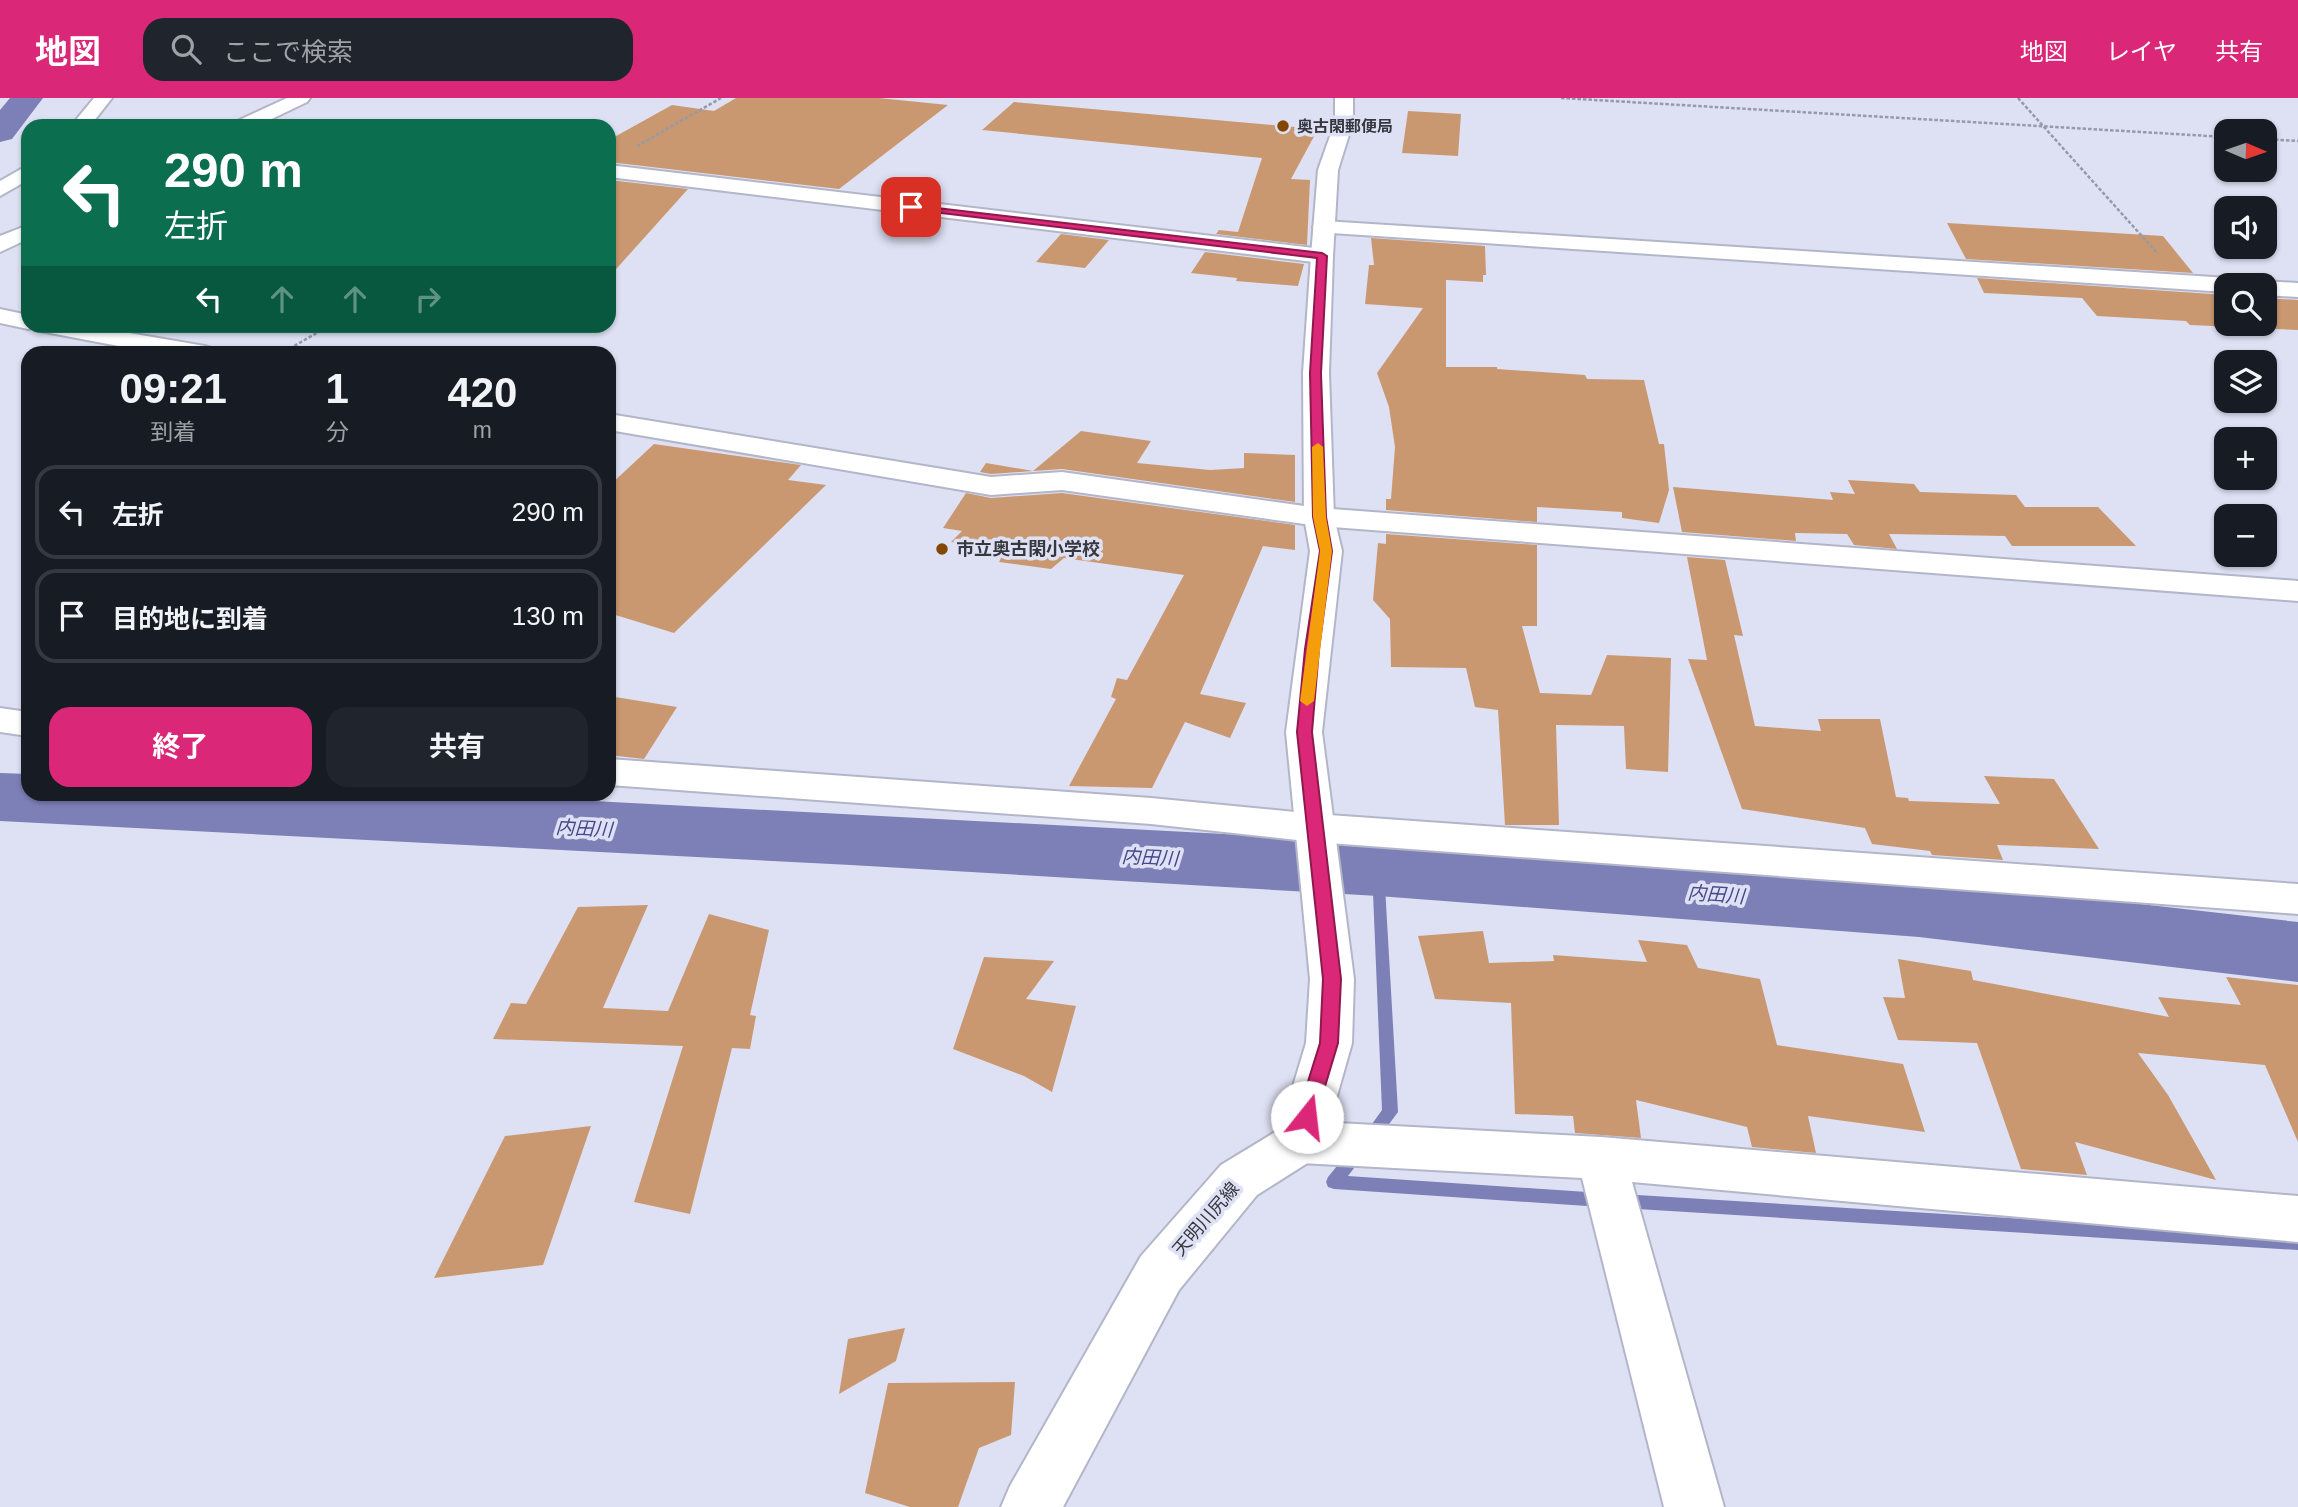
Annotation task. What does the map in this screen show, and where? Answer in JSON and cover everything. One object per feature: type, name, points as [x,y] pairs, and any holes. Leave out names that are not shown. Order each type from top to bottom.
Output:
[{"type":"street","points":[[86,119],[103,98]]},
{"type":"street","points":[[257,119],[301,98]]},
{"type":"street","points":[[1344,98],[1344,122],[1328,170],[1322,256],[1316,373],[1319,517],[1326,551],[1304,732],[1332,979],[1329,1043],[1300,1142],[1601,1158],[2298,1219]]},
{"type":"street","points":[[616,172],[1322,256]]},
{"type":"street","points":[[0,190],[21,176]]},
{"type":"street","points":[[1324,227],[2214,284]]},
{"type":"street","points":[[0,245],[21,234]]},
{"type":"street","points":[[2277,289],[2298,290]]},
{"type":"street","points":[[0,317],[21,320]]},
{"type":"street","points":[[89,333],[161,346]]},
{"type":"street","points":[[616,423],[992,486],[1062,481],[1319,517],[2298,591]]},
{"type":"street","points":[[0,720],[21,723]]},
{"type":"street","points":[[616,773],[1151,811],[1316,834],[2298,899]]},
{"type":"street","name":"天明川尻線","points":[[1031,1507],[1160,1273],[1239,1180],[1300,1142]]},
{"type":"street","points":[[1601,1158],[1693,1507]]},
{"type":"path","points":[[631,149],[721,98]]},
{"type":"path","points":[[1561,98],[2048,129],[2214,136]]},
{"type":"path","points":[[2018,98],[2183,282]]},
{"type":"path","points":[[2277,140],[2298,141]]},
{"type":"path","points":[[294,346],[317,333]]},
{"type":"building","points":[[736,98],[879,98],[948,105],[839,189],[616,163],[616,136],[672,105],[714,111]]},
{"type":"building","points":[[1014,102],[1318,129],[1291,179],[1310,180],[1307,245],[1216,234],[1219,230],[1238,232],[1262,158],[982,130]]},
{"type":"building","points":[[1408,111],[1461,114],[1458,156],[1402,153]]},
{"type":"building","points":[[616,181],[688,189],[616,269]]},
{"type":"building","points":[[1947,223],[2163,236],[2193,273],[1966,259]]},
{"type":"building","points":[[1061,234],[1109,240],[1085,268],[1036,262]]},
{"type":"building","points":[[1371,238],[1485,246],[1486,275],[1483,275],[1483,282],[1446,280],[1446,367],[1497,367],[1585,375],[1587,379],[1644,380],[1659,444],[1664,444],[1669,490],[1659,523],[1622,518],[1622,512],[1537,507],[1537,522],[1386,510],[1386,499],[1391,499],[1395,447],[1389,407],[1377,373],[1423,308],[1365,304],[1369,265],[1374,265]]},
{"type":"building","points":[[1205,252],[1304,264],[1298,286],[1236,281],[1237,278],[1191,273]]},
{"type":"building","points":[[1977,278],[2214,294],[2214,326],[2190,325],[2186,321],[2097,316],[2082,298],[1984,293]]},
{"type":"building","points":[[2277,299],[2298,300],[2298,330],[2277,329]]},
{"type":"building","points":[[1081,431],[1151,441],[1137,463],[1210,470],[1244,468],[1244,453],[1295,455],[1295,502],[1062,469],[991,474],[980,472],[986,463],[1033,471]]},
{"type":"building","points":[[654,444],[801,465],[788,480],[826,485],[674,633],[616,615],[616,479]]},
{"type":"building","points":[[1848,480],[1914,484],[1920,492],[2016,495],[2025,507],[2098,507],[2136,546],[2012,546],[2005,536],[1889,534],[1897,549],[1854,545],[1847,534],[1795,533],[1796,541],[1682,532],[1673,487],[1833,500],[1830,492],[1855,494]]},
{"type":"building","points":[[966,493],[991,498],[1062,493],[1295,525],[1295,550],[1263,546],[1200,694],[1246,703],[1230,738],[1185,722],[1152,788],[1069,786],[1116,699],[1111,697],[1117,678],[1127,680],[1184,575],[1064,558],[1051,569],[999,562],[1006,548],[951,542],[962,531],[943,528]]},
{"type":"building","points":[[1386,534],[1537,545],[1537,626],[1522,626],[1540,693],[1591,695],[1607,655],[1671,658],[1668,772],[1626,769],[1624,726],[1556,725],[1559,825],[1505,825],[1498,710],[1475,707],[1466,668],[1391,667],[1390,619],[1373,600],[1378,543],[1386,544]]},
{"type":"building","points":[[1687,557],[1725,560],[1743,636],[1734,635],[1755,726],[1821,731],[1818,719],[1880,719],[1896,797],[1908,798],[1909,801],[2000,804],[1984,776],[2054,779],[2099,849],[1997,845],[2003,860],[1932,855],[1930,851],[1872,844],[1865,828],[1742,809],[1688,659],[1707,660]]},
{"type":"building","points":[[616,697],[677,707],[644,759],[616,756]]},
{"type":"building","points":[[648,905],[603,1008],[668,1011],[709,914],[769,930],[750,1015],[756,1016],[750,1049],[732,1048],[690,1214],[634,1202],[683,1046],[493,1039],[511,1003],[526,1004],[578,907]]},
{"type":"building","points":[[1483,931],[1489,963],[1554,961],[1553,955],[1647,962],[1638,940],[1687,945],[1698,968],[1760,979],[1777,1045],[1903,1064],[1925,1132],[1808,1116],[1816,1153],[1752,1147],[1747,1127],[1636,1100],[1641,1138],[1575,1133],[1573,1116],[1515,1114],[1511,1003],[1435,999],[1418,936]]},
{"type":"building","points":[[984,957],[1054,961],[1026,999],[1076,1006],[1052,1092],[1024,1076],[953,1049]]},
{"type":"building","points":[[1898,959],[1971,971],[1973,980],[2169,1017],[2158,997],[2241,1005],[2226,977],[2298,985],[2298,1142],[2265,1065],[2138,1053],[2168,1095],[2216,1180],[2075,1142],[2087,1175],[2021,1169],[1977,1043],[1898,1040],[1883,997],[1905,998]]},
{"type":"building","points":[[591,1126],[543,1265],[434,1278],[505,1136]]},
{"type":"building","points":[[905,1328],[896,1361],[839,1394],[848,1339]]},
{"type":"building","points":[[1015,1382],[1011,1435],[979,1448],[958,1507],[910,1507],[865,1493],[888,1383]]},
{"type":"waterway","name":"内田川","points":[[0,132],[27,98]]},
{"type":"waterway","name":"内田川","points":[[0,797],[21,798]]},
{"type":"waterway","name":"内田川","points":[[81,801],[851,839],[1378,869],[1919,908],[2298,952]]},
{"type":"waterway","points":[[1370,1138],[1390,1112],[1378,869]]},
{"type":"waterway","points":[[1356,1155],[1334,1182],[1602,1200]]},
{"type":"waterway","points":[[1621,1201],[2298,1243]]},
{"type":"slow traffic","points":[[1307,701],[1326,551],[1319,517],[1318,447]]},
{"type":"place","name":"奥古閑郵便局","points":[[1283,126]]},
{"type":"place","name":"市立奥古閑小学校","points":[[942,549]]},
{"type":"route","points":[[911,207],[1322,256],[1316,373],[1319,517],[1326,551],[1304,732],[1332,979],[1329,1043],[1307,1117]]}]
